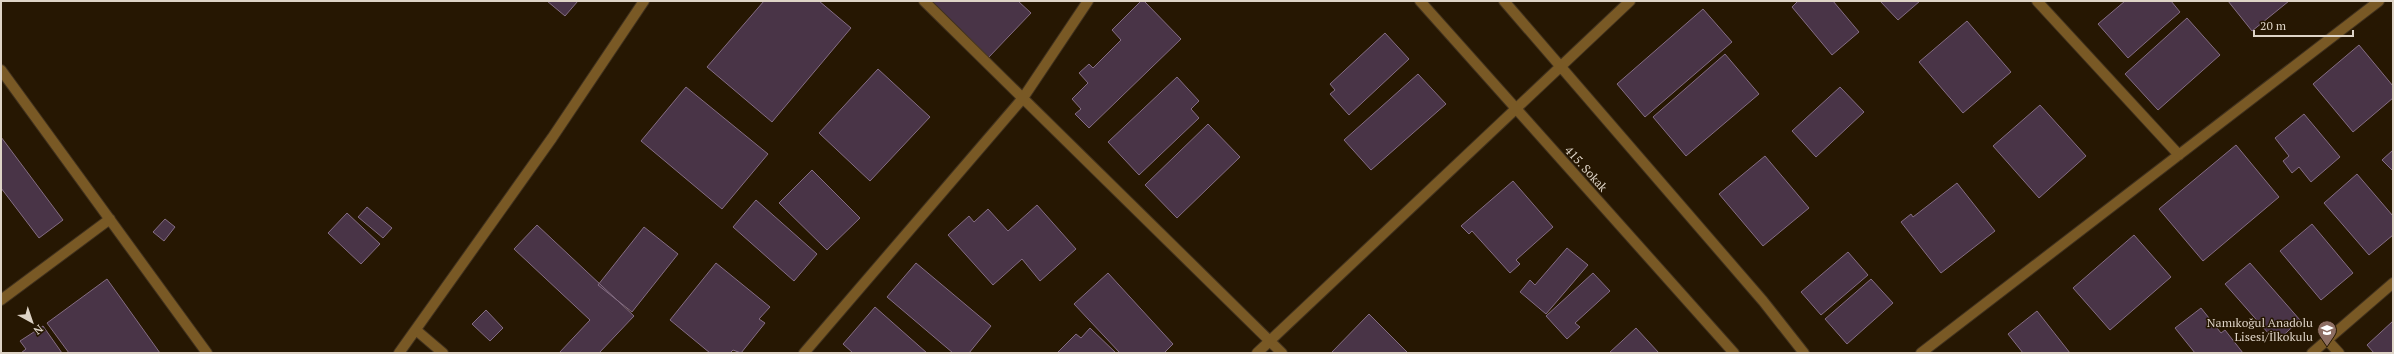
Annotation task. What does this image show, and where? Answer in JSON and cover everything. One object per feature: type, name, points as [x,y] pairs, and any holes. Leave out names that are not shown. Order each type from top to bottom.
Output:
[{"type":"street","points":[[399,353],[547,144],[644,1]]},
{"type":"street","points":[[924,1],[1282,353]]},
{"type":"street","points":[[804,353],[1024,98],[1088,1]]},
{"type":"street","name":"415. Sokak","points":[[1420,1],[1734,353]]},
{"type":"street","points":[[1504,1],[1763,301],[1804,353]]},
{"type":"street","points":[[1257,353],[1630,1]]},
{"type":"street","points":[[2038,1],[2179,155]]},
{"type":"street","points":[[1921,353],[2379,1]]},
{"type":"street","points":[[1,70],[207,353]]},
{"type":"street","points":[[1,300],[110,219]]},
{"type":"street","points":[[2312,353],[2393,283]]},
{"type":"street","points":[[416,330],[443,353]]},
{"type":"street","points":[[2328,340],[2339,353]]},
{"type":"building","points":[[547,1],[578,1],[565,16]]},
{"type":"building","points":[[764,1],[819,1],[851,28],[772,122],[707,67]]},
{"type":"building","points":[[931,1],[1018,1],[1031,13],[989,57]]},
{"type":"building","points":[[1141,1],[1144,1],[1181,39],[1089,128],[1075,114],[1081,109],[1072,99],[1088,83],[1079,73],[1089,64],[1093,68],[1121,40],[1112,30]]},
{"type":"building","points":[[1798,1],[1833,1],[1859,32],[1832,55],[1792,7]]},
{"type":"building","points":[[1880,1],[1920,1],[1898,20]]},
{"type":"building","points":[[2125,1],[2171,1],[2180,12],[2128,58],[2098,24]]},
{"type":"building","points":[[2228,1],[2289,1],[2252,31]]},
{"type":"building","points":[[1703,9],[1732,42],[1645,117],[1617,84]]},
{"type":"building","points":[[2187,18],[2220,55],[2158,110],[2125,74]]},
{"type":"building","points":[[1967,21],[2011,72],[1963,113],[1919,62]]},
{"type":"building","points":[[1385,33],[1409,59],[1349,115],[1330,94],[1335,90],[1330,84]]},
{"type":"building","points":[[2359,45],[2393,86],[2393,98],[2353,132],[2313,84]]},
{"type":"building","points":[[1725,54],[1759,94],[1686,156],[1653,117]]},
{"type":"building","points":[[878,69],[930,117],[870,181],[819,133]]},
{"type":"building","points":[[1418,74],[1446,104],[1371,170],[1344,140]]},
{"type":"building","points":[[1177,77],[1199,101],[1191,109],[1199,118],[1139,175],[1108,142]]},
{"type":"building","points":[[686,87],[768,154],[722,209],[641,141]]},
{"type":"building","points":[[1840,87],[1864,112],[1816,157],[1792,131]]},
{"type":"building","points":[[2040,105],[2086,156],[2039,198],[1993,146]]},
{"type":"building","points":[[2304,114],[2340,157],[2311,182],[2299,167],[2292,173],[2283,161],[2289,156],[2275,138]]},
{"type":"building","points":[[1208,124],[1240,157],[1177,218],[1145,185]]},
{"type":"building","points":[[1,137],[63,220],[39,238],[1,188]]},
{"type":"building","points":[[2236,145],[2279,197],[2203,261],[2159,209]]},
{"type":"building","points":[[2393,150],[2393,171],[2382,160]]},
{"type":"building","points":[[1765,156],[1809,208],[1763,246],[1719,194]]},
{"type":"building","points":[[812,170],[860,218],[827,250],[779,203]]},
{"type":"building","points":[[2357,174],[2393,216],[2393,235],[2369,255],[2324,203]]},
{"type":"building","points":[[1513,181],[1553,227],[1516,260],[1520,264],[1510,273],[1472,231],[1469,234],[1461,226]]},
{"type":"building","points":[[1957,183],[1995,231],[1941,273],[1901,222],[1911,214],[1913,217]]},
{"type":"building","points":[[756,200],[817,254],[794,281],[733,227]]},
{"type":"building","points":[[1037,205],[1076,249],[1040,281],[1022,259],[993,285],[948,235],[969,216],[974,222],[988,209],[1008,231]]},
{"type":"building","points":[[367,207],[392,228],[383,238],[358,217]]},
{"type":"building","points":[[347,213],[380,244],[361,264],[328,233]]},
{"type":"building","points":[[165,219],[175,227],[164,241],[153,232]]},
{"type":"building","points":[[2312,224],[2353,273],[2321,300],[2280,251]]},
{"type":"building","points":[[537,225],[634,316],[599,353],[559,353],[590,320],[514,249]]},
{"type":"building","points":[[644,227],[678,254],[632,312],[598,285]]},
{"type":"building","points":[[2134,235],[2171,277],[2110,330],[2073,288]]},
{"type":"building","points":[[1567,248],[1588,265],[1546,314],[1520,292],[1530,280],[1535,285]]},
{"type":"building","points":[[1848,252],[1868,275],[1821,315],[1801,292]]},
{"type":"building","points":[[716,263],[770,307],[759,319],[765,323],[741,353],[733,350],[730,353],[710,353],[670,320]]},
{"type":"building","points":[[916,263],[991,326],[969,353],[953,353],[887,297]]},
{"type":"building","points":[[2250,263],[2300,320],[2276,342],[2225,284]]},
{"type":"building","points":[[1108,273],[1173,344],[1164,353],[1120,353],[1074,304]]},
{"type":"building","points":[[1593,273],[1610,291],[1575,323],[1580,327],[1567,339],[1546,316]]},
{"type":"building","points":[[107,279],[160,353],[69,353],[47,323]]},
{"type":"building","points":[[1871,279],[1893,303],[1847,344],[1825,319]]},
{"type":"building","points":[[875,307],[927,353],[853,353],[843,344]]},
{"type":"building","points":[[2201,308],[2221,333],[2225,330],[2243,353],[2195,353],[2175,328]]},
{"type":"building","points":[[486,310],[503,328],[490,341],[472,324]]},
{"type":"building","points":[[2037,311],[2070,353],[2023,353],[2008,334]]},
{"type":"building","points":[[1369,314],[1408,353],[1331,353]]},
{"type":"building","points":[[2393,321],[2393,353],[2374,353],[2367,345]]},
{"type":"building","points":[[43,326],[62,353],[21,353],[26,349],[20,341]]},
{"type":"building","points":[[1090,328],[1116,353],[1057,353],[1076,334],[1081,338]]},
{"type":"building","points":[[1636,328],[1659,353],[1609,353]]},
{"type":"place","name":"Namıkoğul Anadolu Lisesi/İlkokulu","points":[[2327,347]]}]
